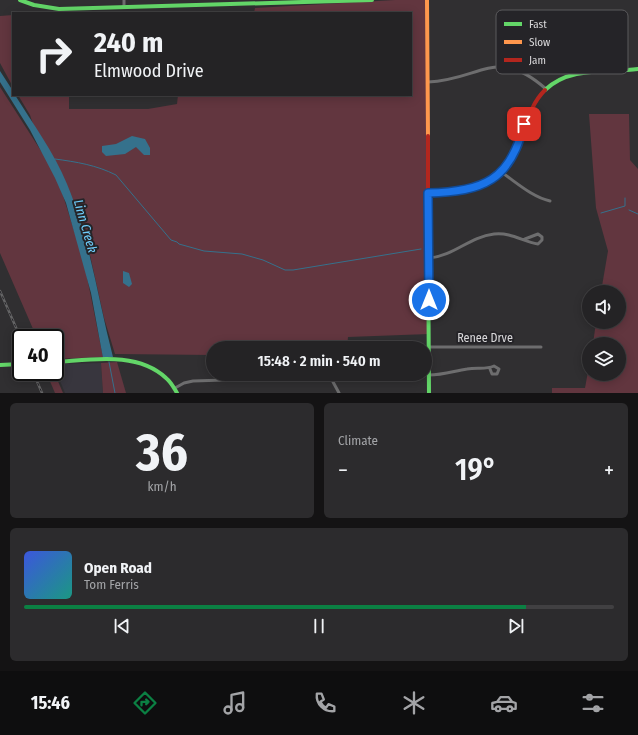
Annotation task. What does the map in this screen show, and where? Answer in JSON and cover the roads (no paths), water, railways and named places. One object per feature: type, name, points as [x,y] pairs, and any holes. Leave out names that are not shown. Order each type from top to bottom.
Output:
[{"type":"street","points":[[20,0],[34,5],[60,9],[248,2],[372,0]]},
{"type":"street","points":[[34,5],[36,0]]},
{"type":"street","points":[[124,0],[124,7]]},
{"type":"street","points":[[427,0],[429,341]]},
{"type":"street","points":[[428,82],[451,80],[481,69],[496,68]]},
{"type":"street","points":[[628,70],[638,69]]},
{"type":"street","points":[[526,74],[535,79],[546,89]]},
{"type":"street","points":[[428,193],[458,192],[478,187],[501,172],[517,149],[529,110],[546,89],[562,78],[575,74]]},
{"type":"street","points":[[501,172],[523,187],[544,199],[550,200]]},
{"type":"street","points":[[429,258],[448,255],[472,240],[487,235],[503,234],[525,239],[538,244],[542,240],[542,237],[538,234],[525,239]]},
{"type":"street","name":"Renee Drve","points":[[432,347],[541,347]]},
{"type":"street","points":[[64,362],[118,360],[138,362],[163,375],[178,393]]},
{"type":"street","points":[[0,365],[12,364]]},
{"type":"street","points":[[432,375],[446,374],[466,369],[490,369]]},
{"type":"street","points":[[175,388],[184,383],[193,382],[291,378],[319,374],[326,375],[332,380],[339,393]]},
{"type":"street","points":[[429,381],[429,393]]},
{"type":"water","points":[[0,71],[12,89],[12,96],[16,96],[50,149],[67,184],[88,248],[113,357],[103,358],[91,293],[66,203],[30,130],[0,82]]},
{"type":"water","points":[[132,136],[145,139],[150,148],[150,155],[144,155],[136,147],[125,154],[106,156],[102,152],[102,146],[116,144]]},
{"type":"water","points":[[123,271],[129,273],[132,284],[129,287],[123,283]]},
{"type":"waterway","points":[[55,159],[86,164],[116,175],[171,240],[179,244],[204,251],[242,254],[263,260],[285,270],[293,270],[421,249]]},
{"type":"waterway","points":[[601,213],[625,206],[625,198]]},
{"type":"waterway","points":[[629,210],[638,214]]},
{"type":"waterway","name":"Linn Creek","points":[[109,362],[115,393]]},
{"type":"railway","points":[[0,291],[17,329]]},
{"type":"railway","points":[[37,381],[42,393]]}]
